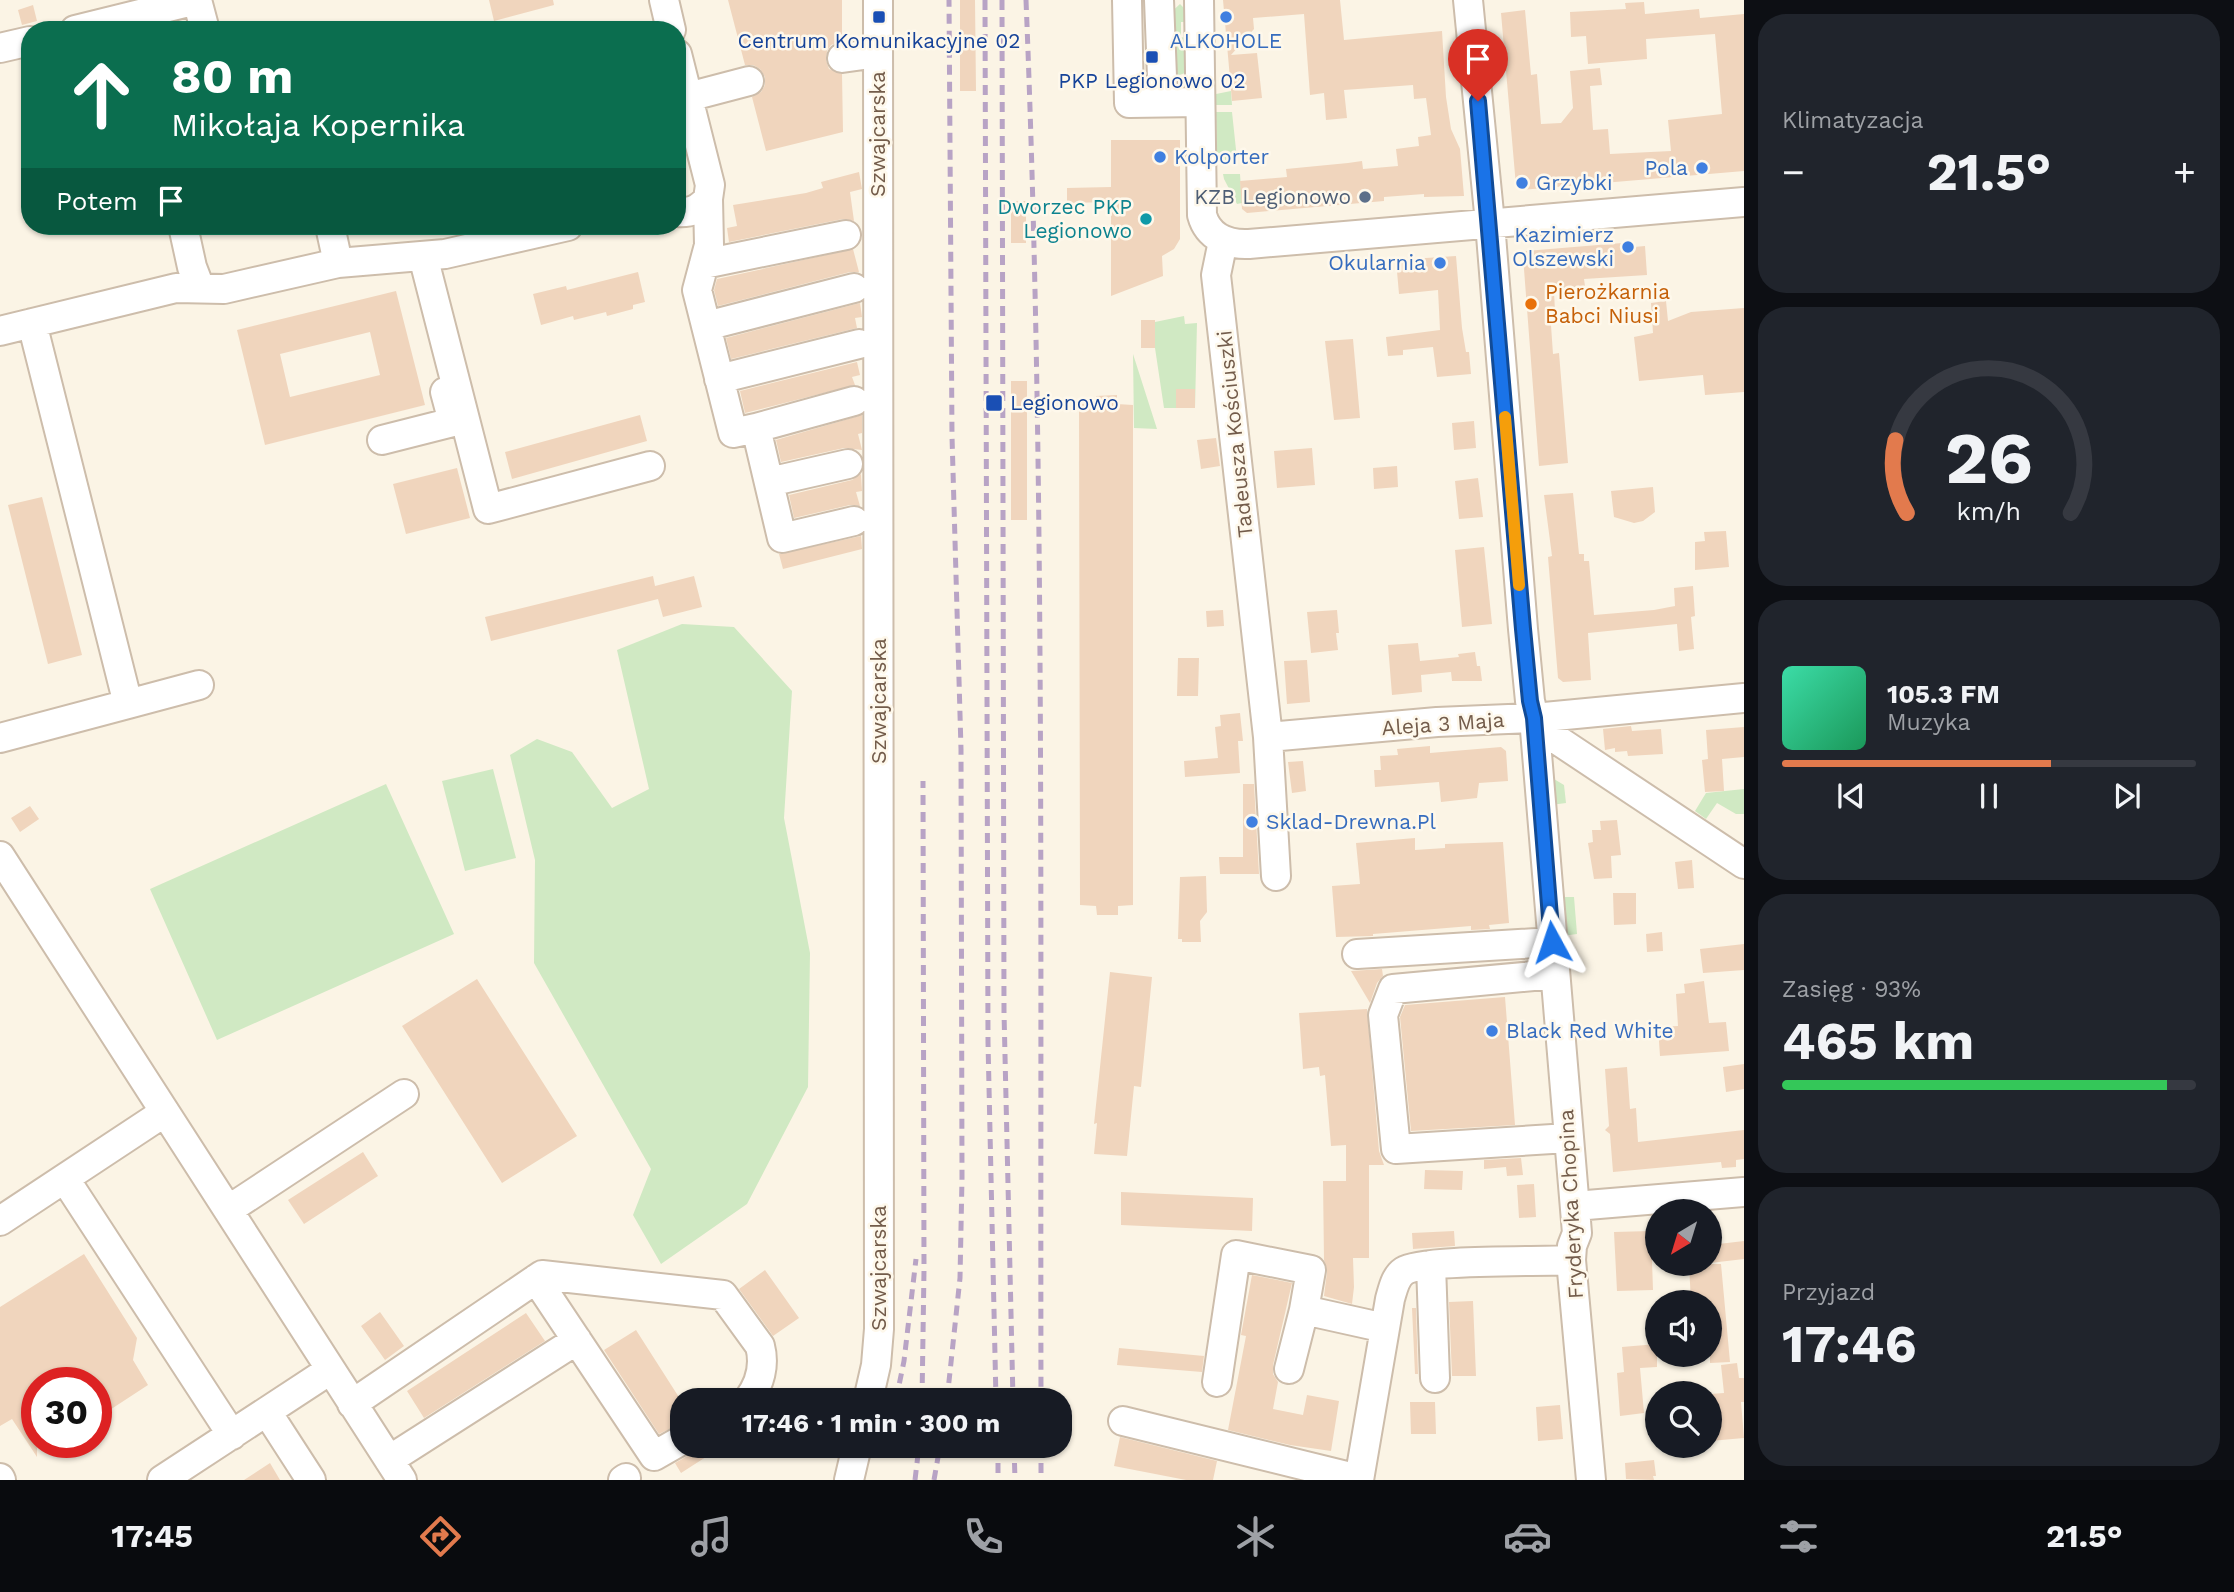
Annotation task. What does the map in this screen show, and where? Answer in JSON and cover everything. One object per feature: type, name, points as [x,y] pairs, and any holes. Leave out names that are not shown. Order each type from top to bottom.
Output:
[{"type":"street","points":[[112,21],[197,0],[203,21]]},
{"type":"street","points":[[664,0],[669,21]]},
{"type":"street","name":"Szwajcarska","points":[[871,1388],[879,1329],[878,0]]},
{"type":"street","points":[[1127,0],[1129,103],[1200,102]]},
{"type":"street","points":[[1143,0],[1154,102]]},
{"type":"street","points":[[1154,102],[1159,0]]},
{"type":"street","points":[[1199,0],[1202,215],[1210,231],[1223,241],[1249,244],[1744,202]]},
{"type":"street","name":"Fryderyka Chopina","points":[[1468,0],[1490,223],[1523,629],[1534,718],[1575,1206],[1577,1233],[1572,1246],[1572,1260],[1591,1480]]},
{"type":"street","points":[[0,48],[21,43]]},
{"type":"street","points":[[842,58],[878,53]]},
{"type":"street","points":[[688,97],[748,81]]},
{"type":"street","points":[[686,89],[710,185],[709,236],[697,290],[719,379],[769,482],[782,538],[853,522]]},
{"type":"street","points":[[686,213],[699,209],[708,200]]},
{"type":"street","points":[[185,235],[200,288]]},
{"type":"street","points":[[331,235],[337,270]]},
{"type":"street","points":[[0,331],[176,288],[224,289],[417,256],[445,254],[528,235]]},
{"type":"street","points":[[704,264],[846,235]]},
{"type":"street","name":"Tadeusza Kościuszki","points":[[1223,241],[1216,275],[1268,737],[1276,876]]},
{"type":"street","points":[[382,440],[453,422],[417,256]]},
{"type":"street","points":[[417,256],[488,509],[650,466]]},
{"type":"street","points":[[706,326],[855,288]]},
{"type":"street","points":[[32,323],[128,704]]},
{"type":"street","points":[[719,379],[859,344]]},
{"type":"street","points":[[745,430],[854,401]]},
{"type":"street","points":[[769,482],[848,464]]},
{"type":"street","points":[[0,738],[198,685]]},
{"type":"street","name":"Aleja 3 Maja","points":[[1268,737],[1437,722],[1534,718],[1744,698]]},
{"type":"street","points":[[1534,718],[1547,733],[1744,864]]},
{"type":"street","points":[[0,856],[396,1470],[577,1340]]},
{"type":"street","points":[[1357,954],[1552,942]]},
{"type":"street","points":[[1555,974],[1393,989],[1383,1015],[1396,1149],[1569,1138]]},
{"type":"street","points":[[228,1210],[404,1094]]},
{"type":"street","points":[[0,1221],[165,1112]]},
{"type":"street","points":[[65,1179],[232,1435]]},
{"type":"street","points":[[1575,1206],[1744,1192]]},
{"type":"street","points":[[1216,1382],[1236,1255],[1311,1270],[1289,1369]]},
{"type":"street","points":[[1123,1421],[1359,1480],[1394,1283],[1405,1270],[1431,1265],[1572,1260]]},
{"type":"street","points":[[1431,1265],[1436,1378]]},
{"type":"street","points":[[352,1404],[542,1275],[723,1295],[760,1346],[763,1356],[761,1376],[754,1388]]},
{"type":"street","points":[[536,1279],[654,1456],[670,1447]]},
{"type":"street","points":[[1304,1310],[1385,1328]]},
{"type":"street","points":[[162,1480],[330,1370]]},
{"type":"street","points":[[267,1412],[311,1480]]},
{"type":"street","points":[[849,1480],[854,1458]]},
{"type":"green space","points":[[1180,4],[1185,9],[1185,22],[1181,22],[1181,37],[1185,38],[1185,73],[1174,77],[1168,15]]},
{"type":"green space","points":[[1231,91],[1232,105],[1215,105],[1216,94]]},
{"type":"green space","points":[[1216,112],[1232,112],[1237,159],[1225,160],[1224,154],[1217,153]]},
{"type":"green space","points":[[1223,174],[1240,174],[1242,203],[1237,204]]},
{"type":"green space","points":[[1184,316],[1185,324],[1197,323],[1195,408],[1164,408],[1155,348],[1155,322]]},
{"type":"green space","points":[[1133,354],[1157,429],[1134,428]]},
{"type":"green space","points":[[682,624],[734,627],[792,691],[784,818],[810,953],[808,1087],[747,1204],[661,1264],[633,1215],[651,1169],[534,963],[535,860],[510,755],[537,739],[572,752],[612,808],[649,789],[617,650]]},
{"type":"green space","points":[[493,769],[516,858],[465,871],[442,781]]},
{"type":"green space","points":[[1549,776],[1564,785],[1566,803],[1551,805]]},
{"type":"green space","points":[[386,784],[454,934],[217,1040],[150,889]]},
{"type":"green space","points":[[1744,789],[1744,814],[1736,814],[1717,803],[1706,819],[1695,811],[1706,793]]},
{"type":"green space","points":[[1563,897],[1574,897],[1577,934],[1562,936]]},
{"type":"building","points":[[489,0],[553,0],[554,5],[494,21]]},
{"type":"building","points":[[728,0],[842,0],[842,41],[831,45],[826,60],[829,69],[842,74],[843,132],[766,151],[752,97],[761,92],[765,77],[760,69],[745,65]]},
{"type":"building","points":[[960,0],[975,0],[976,91],[960,91]]},
{"type":"building","points":[[1223,0],[1340,0],[1344,40],[1442,31],[1446,97],[1451,129],[1460,149],[1464,196],[1424,197],[1424,194],[1384,197],[1384,201],[1247,213],[1242,209],[1240,181],[1287,177],[1286,169],[1362,161],[1363,169],[1398,166],[1396,149],[1419,146],[1418,137],[1431,135],[1426,98],[1414,99],[1413,85],[1344,90],[1347,118],[1326,120],[1324,93],[1310,95],[1304,14],[1253,18],[1254,29],[1231,55],[1257,53],[1262,98],[1232,101]]},
{"type":"building","points":[[1644,2],[1645,14],[1699,9],[1700,18],[1744,14],[1744,171],[1520,190],[1516,186],[1501,13],[1525,10],[1531,75],[1537,74],[1541,124],[1561,123],[1573,108],[1570,71],[1600,68],[1602,85],[1590,86],[1593,130],[1608,129],[1610,154],[1671,151],[1668,120],[1722,114],[1715,34],[1646,39],[1647,59],[1588,64],[1586,36],[1571,37],[1570,12],[1626,9],[1625,3]]},
{"type":"building","points":[[33,5],[37,21],[21,21],[18,10]]},
{"type":"building","name":"Dworzec PKP Legionowo","points":[[1111,140],[1180,140],[1180,239],[1174,249],[1162,256],[1163,276],[1111,296],[1111,202],[1067,203],[1067,188],[1111,187]]},
{"type":"building","points":[[859,172],[862,189],[850,192],[854,221],[843,219],[729,242],[727,228],[737,226],[733,205],[806,193],[823,188],[821,182]]},
{"type":"building","points":[[1011,201],[1026,201],[1026,243],[1011,243]]},
{"type":"building","points":[[1634,242],[1634,247],[1645,246],[1647,275],[1584,279],[1585,286],[1555,289],[1555,311],[1550,311],[1553,354],[1559,353],[1568,463],[1539,466],[1523,256],[1526,251]]},
{"type":"building","points":[[853,249],[859,272],[850,272],[718,306],[714,290],[717,279]]},
{"type":"building","points":[[1456,256],[1462,328],[1466,352],[1469,352],[1471,374],[1437,377],[1433,347],[1403,350],[1403,355],[1388,356],[1386,337],[1440,330],[1438,290],[1399,294],[1396,260]]},
{"type":"building","points":[[638,272],[645,302],[633,305],[633,309],[607,316],[606,312],[574,320],[573,316],[541,325],[533,294],[566,286],[567,290]]},
{"type":"building","points":[[396,291],[425,405],[265,445],[237,330]],"holes":[[[370,332],[380,375],[290,397],[280,354]]]},
{"type":"building","points":[[1666,301],[1668,321],[1691,312],[1744,308],[1744,392],[1705,395],[1703,375],[1639,381],[1634,337],[1653,333],[1651,303]]},
{"type":"building","points":[[860,303],[862,317],[855,318],[857,328],[731,359],[726,338]]},
{"type":"building","points":[[1141,320],[1155,320],[1155,348],[1141,348]]},
{"type":"building","points":[[1353,339],[1360,418],[1334,420],[1325,341]]},
{"type":"building","points":[[857,362],[860,375],[852,377],[855,385],[745,413],[740,391]]},
{"type":"building","points":[[1011,381],[1027,381],[1027,520],[1011,520]]},
{"type":"building","points":[[1176,389],[1195,389],[1195,408],[1176,408]]},
{"type":"building","points":[[1117,395],[1117,404],[1133,405],[1133,905],[1118,906],[1118,915],[1097,915],[1096,906],[1080,905],[1079,404],[1096,404],[1096,396]]},
{"type":"building","points":[[640,415],[647,441],[512,479],[505,452]]},
{"type":"building","points":[[862,415],[862,433],[858,434],[862,450],[844,448],[781,462],[776,440]]},
{"type":"building","points":[[1474,421],[1476,448],[1454,450],[1452,423]]},
{"type":"building","points":[[1216,438],[1220,466],[1201,469],[1197,440]]},
{"type":"building","points":[[1312,448],[1315,485],[1277,488],[1274,451]]},
{"type":"building","points":[[1397,466],[1398,487],[1374,489],[1373,468]]},
{"type":"building","points":[[457,468],[470,518],[406,534],[393,484]]},
{"type":"building","points":[[861,474],[862,491],[856,492],[860,506],[850,505],[794,518],[789,495],[852,480]]},
{"type":"building","points":[[1478,478],[1483,517],[1459,519],[1455,481]]},
{"type":"building","points":[[1653,487],[1655,512],[1643,521],[1634,523],[1614,517],[1611,491]]},
{"type":"building","points":[[1573,493],[1579,554],[1584,554],[1584,561],[1589,561],[1594,615],[1675,606],[1674,588],[1693,586],[1695,616],[1691,617],[1694,649],[1679,651],[1677,624],[1588,633],[1591,680],[1563,682],[1558,678],[1548,557],[1552,556],[1544,495]]},
{"type":"building","points":[[42,497],[82,655],[48,664],[8,505]]},
{"type":"building","points":[[1726,531],[1729,567],[1695,570],[1695,542],[1705,541],[1704,532]]},
{"type":"building","points":[[861,536],[862,549],[783,569],[779,554]]},
{"type":"building","points":[[1484,547],[1492,624],[1462,627],[1455,550]]},
{"type":"building","points":[[653,576],[655,586],[694,576],[702,607],[663,617],[658,599],[491,641],[485,617]]},
{"type":"building","points":[[1223,610],[1224,626],[1207,627],[1206,611]]},
{"type":"building","points":[[1337,610],[1338,650],[1311,653],[1307,612]]},
{"type":"building","points":[[1418,643],[1420,661],[1459,657],[1458,654],[1475,652],[1482,681],[1452,681],[1451,672],[1421,675],[1422,692],[1392,695],[1388,645]]},
{"type":"building","points":[[1178,658],[1199,658],[1198,696],[1177,696]]},
{"type":"building","points":[[1307,660],[1310,702],[1287,704],[1284,661]]},
{"type":"building","points":[[1240,713],[1243,741],[1238,741],[1240,773],[1185,777],[1184,761],[1218,758],[1215,727],[1221,726],[1220,715]]},
{"type":"building","points":[[1631,726],[1632,731],[1661,729],[1663,754],[1628,756],[1627,751],[1615,752],[1615,748],[1605,750],[1603,729]]},
{"type":"building","points":[[1744,727],[1744,757],[1722,759],[1724,791],[1705,792],[1702,760],[1708,759],[1706,730]]},
{"type":"building","points":[[1430,746],[1430,753],[1501,747],[1506,751],[1508,781],[1479,783],[1477,798],[1441,802],[1439,782],[1375,787],[1374,770],[1381,770],[1380,756],[1398,755],[1397,749]]},
{"type":"building","points":[[1303,761],[1306,791],[1292,793],[1288,762]]},
{"type":"building","points":[[1243,784],[1254,784],[1259,874],[1220,874],[1219,857],[1243,857]]},
{"type":"building","points":[[30,806],[39,819],[20,832],[11,818]]},
{"type":"building","points":[[1617,820],[1621,855],[1611,856],[1612,878],[1594,879],[1588,843],[1593,842],[1592,830],[1601,830],[1600,821]]},
{"type":"building","points":[[1415,838],[1415,850],[1445,848],[1445,844],[1503,842],[1509,923],[1489,925],[1490,929],[1471,930],[1471,926],[1336,937],[1332,886],[1360,884],[1356,843]]},
{"type":"building","points":[[1692,860],[1694,888],[1678,889],[1675,862]]},
{"type":"building","points":[[1206,876],[1207,912],[1200,921],[1201,942],[1182,942],[1182,939],[1178,939],[1180,877]]},
{"type":"building","points":[[1613,893],[1636,893],[1636,924],[1614,925]]},
{"type":"building","points":[[1662,932],[1663,951],[1647,952],[1646,934]]},
{"type":"building","points":[[1744,944],[1744,970],[1703,973],[1700,949]]},
{"type":"building","points":[[1382,969],[1383,976],[1377,983],[1370,1003],[1351,971]]},
{"type":"building","points":[[1110,972],[1152,977],[1141,1087],[1134,1086],[1127,1156],[1094,1154],[1097,1123],[1094,1124]]},
{"type":"building","points":[[477,979],[577,1136],[502,1183],[402,1026]]},
{"type":"building","points":[[1704,981],[1709,1023],[1726,1022],[1729,1051],[1660,1056],[1658,1027],[1678,1026],[1676,994],[1685,993],[1684,984]]},
{"type":"building","points":[[1505,997],[1515,1125],[1411,1131],[1400,1017],[1405,1005]]},
{"type":"building","points":[[1367,1009],[1379,1151],[1384,1165],[1369,1165],[1369,1258],[1353,1258],[1352,1304],[1324,1296],[1327,1272],[1324,1260],[1323,1181],[1346,1181],[1346,1145],[1331,1146],[1325,1075],[1320,1076],[1319,1067],[1303,1069],[1299,1013]]},
{"type":"building","points":[[1744,1064],[1744,1089],[1726,1092],[1723,1067]]},
{"type":"building","points":[[1627,1067],[1630,1109],[1636,1108],[1638,1142],[1744,1130],[1744,1159],[1736,1160],[1736,1167],[1722,1168],[1721,1162],[1613,1172],[1610,1134],[1605,1130],[1609,1126],[1605,1069]]},
{"type":"building","points":[[363,1152],[378,1176],[304,1224],[288,1200]]},
{"type":"building","points":[[1521,1158],[1523,1175],[1507,1176],[1506,1167],[1484,1169],[1484,1160]]},
{"type":"building","points":[[1425,1170],[1463,1171],[1462,1190],[1424,1189]]},
{"type":"building","points":[[1534,1184],[1536,1217],[1519,1218],[1517,1185]]},
{"type":"building","points":[[1121,1192],[1253,1198],[1252,1231],[1121,1225]]},
{"type":"building","points":[[1454,1231],[1455,1246],[1413,1249],[1412,1233]]},
{"type":"building","points":[[1645,1231],[1645,1276],[1653,1276],[1653,1290],[1617,1291],[1614,1232]]},
{"type":"building","points":[[1744,1241],[1744,1259],[1722,1262],[1722,1244]]},
{"type":"building","points":[[84,1254],[137,1338],[133,1360],[148,1385],[112,1409],[112,1367],[21,1367],[21,1433],[12,1419],[0,1426],[0,1307]]},
{"type":"building","points":[[765,1270],[799,1318],[773,1336],[739,1289]]},
{"type":"building","points":[[1252,1275],[1292,1283],[1273,1365],[1273,1374],[1278,1382],[1273,1409],[1303,1415],[1307,1395],[1339,1401],[1331,1451],[1290,1445],[1228,1430],[1246,1336],[1241,1335]]},
{"type":"building","points":[[1722,1275],[1730,1362],[1722,1362],[1722,1290],[1690,1290],[1690,1276]]},
{"type":"building","points":[[1473,1301],[1476,1376],[1452,1376],[1449,1302]]},
{"type":"building","points":[[1412,1308],[1416,1308],[1418,1374],[1415,1374]]},
{"type":"building","points":[[380,1312],[404,1346],[385,1360],[361,1326]]},
{"type":"building","points":[[526,1313],[545,1341],[424,1418],[407,1391]]},
{"type":"building","points":[[636,1330],[673,1388],[670,1388],[670,1429],[659,1434],[604,1350]]},
{"type":"building","points":[[1645,1345],[1645,1367],[1657,1367],[1640,1368],[1644,1413],[1620,1416],[1617,1373],[1624,1372],[1622,1347]]},
{"type":"building","points":[[1119,1348],[1204,1356],[1202,1372],[1117,1365]]},
{"type":"building","points":[[1737,1363],[1739,1378],[1744,1378],[1744,1402],[1741,1402],[1744,1438],[1722,1440],[1722,1365]]},
{"type":"building","points":[[1410,1402],[1435,1402],[1436,1434],[1411,1434]]},
{"type":"building","points":[[1560,1405],[1563,1439],[1538,1441],[1536,1407]]},
{"type":"building","points":[[1120,1437],[1217,1461],[1213,1480],[1186,1480],[1114,1466]]},
{"type":"building","points":[[684,1458],[704,1458],[681,1473],[675,1463]]},
{"type":"building","points":[[1654,1460],[1654,1480],[1626,1479],[1625,1463]]},
{"type":"building","points":[[270,1463],[280,1480],[244,1480]]},
{"type":"railway","points":[[948,1388],[960,1278],[962,1178],[961,749],[952,436],[949,0]]},
{"type":"railway","points":[[985,0],[988,1042],[996,1388]]},
{"type":"railway","points":[[1002,0],[1004,1012],[1013,1388]]},
{"type":"railway","points":[[1026,0],[1039,525],[1041,1388]]},
{"type":"railway","points":[[922,1388],[923,781]]},
{"type":"railway","points":[[898,1388],[916,1259]]},
{"type":"railway","points":[[915,1480],[918,1458]]},
{"type":"railway","points":[[934,1480],[938,1458]]},
{"type":"railway","points":[[998,1458],[998,1480]]},
{"type":"railway","points":[[1014,1458],[1015,1480]]},
{"type":"railway","points":[[1041,1458],[1041,1480]]},
{"type":"slow traffic","points":[[1505,417],[1519,585]]},
{"type":"place","name":"Centrum Komunikacyjne 02","points":[[879,17]]},
{"type":"place","name":"ALKOHOLE","points":[[1226,17]]},
{"type":"place","name":"PKP Legionowo 02","points":[[1152,57]]},
{"type":"place","name":"Kolporter","points":[[1160,157]]},
{"type":"place","name":"Pola","points":[[1702,168]]},
{"type":"place","name":"Grzybki","points":[[1522,183]]},
{"type":"place","name":"KZB Legionowo","points":[[1365,197]]},
{"type":"place","name":"Dworzec PKP Legionowo","points":[[1146,219]]},
{"type":"place","name":"Kazimierz Olszewski","points":[[1628,247]]},
{"type":"place","name":"Okularnia","points":[[1440,263]]},
{"type":"place","name":"Pierożkarnia Babci Niusi","points":[[1531,304]]},
{"type":"place","name":"Legionowo","points":[[994,403]]},
{"type":"place","name":"Sklad-Drewna.Pl","points":[[1252,822]]},
{"type":"place","name":"Black Red White","points":[[1492,1031]]},
{"type":"route","points":[[1478,101],[1552,942]]}]
